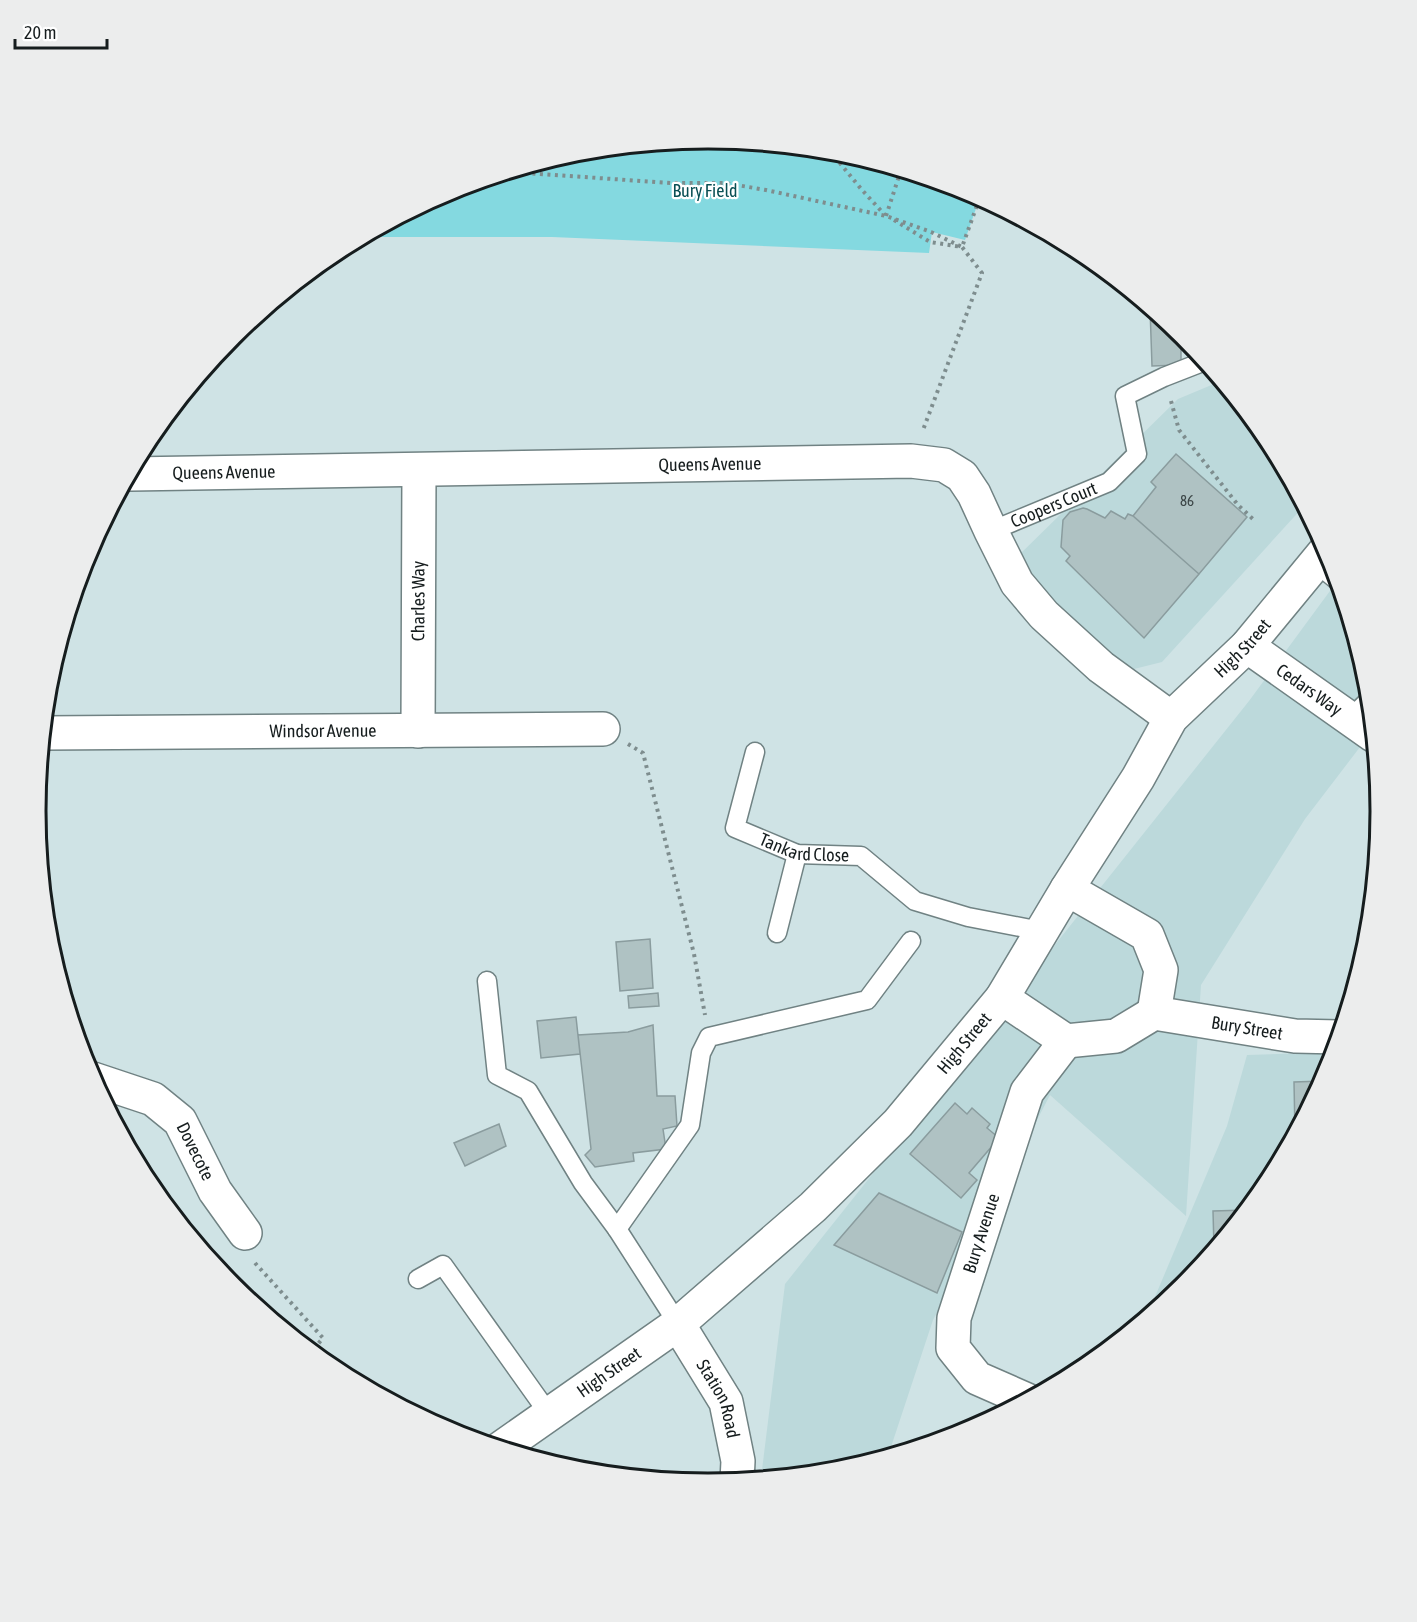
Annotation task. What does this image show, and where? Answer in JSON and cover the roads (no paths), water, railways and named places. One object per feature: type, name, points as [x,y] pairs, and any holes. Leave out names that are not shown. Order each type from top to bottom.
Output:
[{"type":"street","name":"Queens Avenue","points":[[139,474],[911,461],[944,465],[962,476],[974,494],[1017,583],[1044,615],[1101,667],[1171,718]]},
{"type":"street","name":"Charles Way","points":[[418,731],[419,470]]},
{"type":"street","name":"High Street","points":[[510,1442],[678,1324],[813,1207],[898,1123],[1002,998],[1041,931],[1138,778],[1171,718],[1324,568]]},
{"type":"street","name":"Cedars Way","points":[[1246,646],[1364,716]]},
{"type":"street","name":"Windsor Avenue","points":[[51,733],[603,729]]},
{"type":"street","points":[[1002,998],[1066,1041],[1116,1036],[1154,1013],[1161,970],[1147,935],[1067,889]]},
{"type":"street","name":"Bury Street","points":[[1154,1013],[1295,1036],[1330,1037]]},
{"type":"street","name":"Bury Avenue","points":[[1015,1397],[977,1378],[952,1348],[954,1318],[1027,1092],[1066,1041]]},
{"type":"street","name":"Dovecote","points":[[105,1082],[153,1099],[180,1121],[215,1191],[245,1233]]},
{"type":"street","name":"Station Road","points":[[678,1324],[726,1402],[738,1461],[737,1472]]},
{"type":"lane","name":"Coopers Court","points":[[991,531],[1109,482],[1137,454],[1125,396],[1196,364]]},
{"type":"lane","name":"Tankard Close","points":[[755,752],[735,828],[797,854],[861,856],[915,901],[968,917],[1041,931]]},
{"type":"lane","points":[[777,933],[797,854]]},
{"type":"lane","points":[[617,1229],[690,1125],[701,1053],[709,1037],[867,1000],[910,941]]},
{"type":"lane","points":[[488,981],[497,1075],[528,1091],[584,1183],[617,1229],[678,1324]]},
{"type":"lane","points":[[418,1279],[443,1265],[549,1414]]},
{"type":"park label","name":"Bury Field","points":[[705,191]]}]
